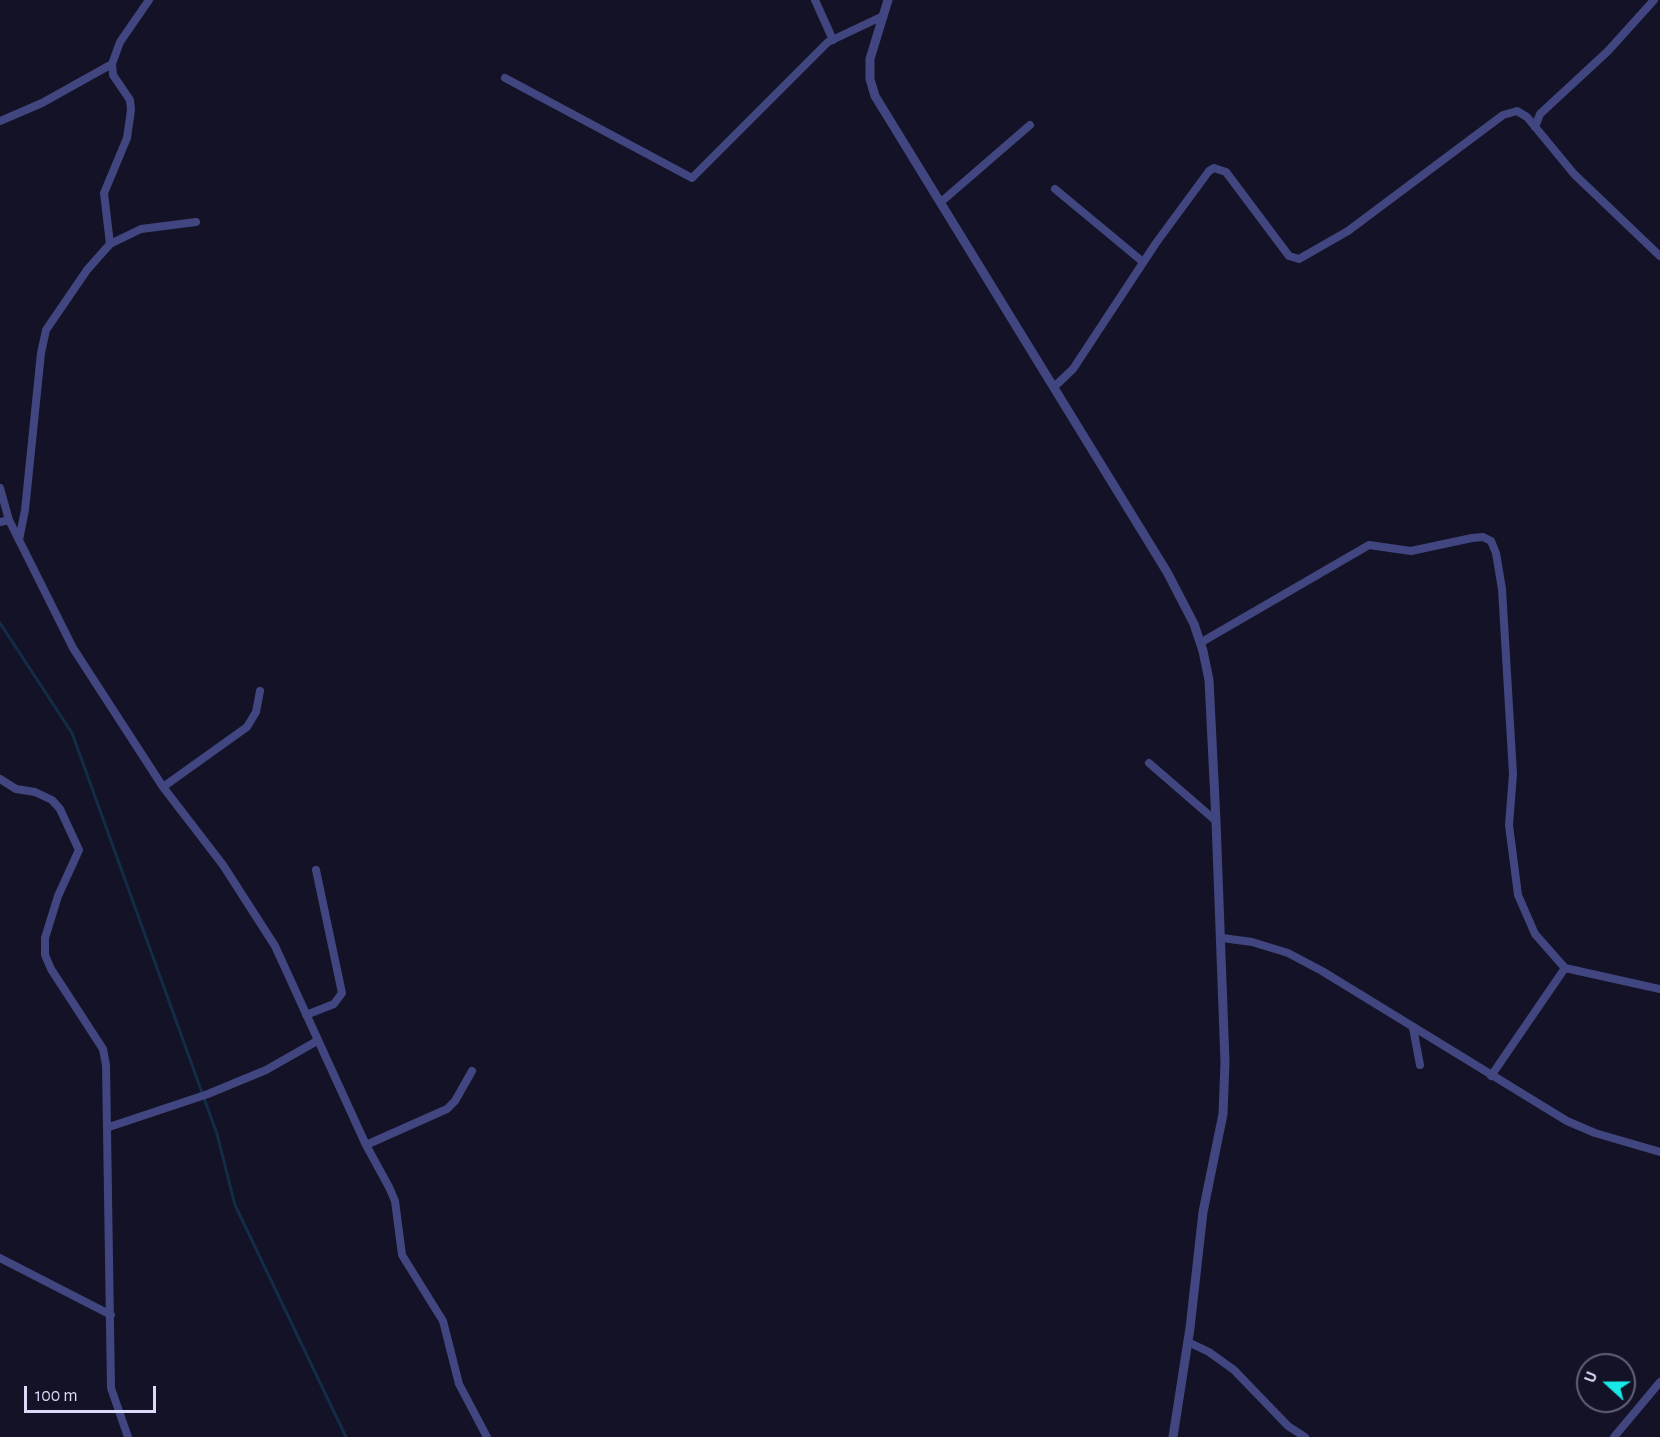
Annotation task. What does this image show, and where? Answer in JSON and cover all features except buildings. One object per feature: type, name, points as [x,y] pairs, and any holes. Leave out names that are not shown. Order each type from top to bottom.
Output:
[{"type":"street","points":[[110,244],[104,193],[128,138],[131,110],[130,100],[114,75],[112,64],[120,42],[149,0]]},
{"type":"street","points":[[815,0],[833,40]]},
{"type":"street","points":[[888,0],[870,59],[870,79],[875,96],[1167,572],[1194,624],[1209,680],[1222,938],[1225,1062],[1223,1114],[1203,1212],[1188,1342],[1173,1437]]},
{"type":"street","points":[[1535,127],[1540,114],[1608,51],[1654,0]]},
{"type":"street","points":[[506,78],[692,178],[833,40],[883,16]]},
{"type":"street","points":[[0,121],[42,103],[112,64]]},
{"type":"street","points":[[1054,387],[1073,369],[1143,262],[1209,171],[1214,168],[1226,172],[1288,256],[1299,260],[1348,231],[1503,115],[1517,111],[1535,127],[1574,174],[1660,256]]},
{"type":"street","points":[[940,202],[1030,125]]},
{"type":"street","points":[[1054,189],[1143,262]]},
{"type":"street","points":[[18,541],[25,510],[43,339],[87,270],[110,244],[141,229],[196,222]]},
{"type":"street","points":[[0,488],[18,541],[73,648],[163,787],[223,865],[274,945],[366,1145],[395,1201],[402,1255],[443,1321],[459,1384],[487,1437]]},
{"type":"street","points":[[0,522],[9,520]]},
{"type":"street","points":[[1200,643],[1358,549],[1375,545],[1411,551],[1472,538],[1483,537],[1491,541],[1496,553],[1502,589],[1512,774],[1509,825],[1518,895],[1535,934],[1565,968],[1660,989]]},
{"type":"street","points":[[163,787],[247,727],[256,712],[260,691]]},
{"type":"street","points":[[1149,764],[1216,821]]},
{"type":"street","points":[[0,779],[16,789],[35,792],[52,800],[78,843],[79,850],[58,896],[45,939],[45,955],[51,969],[103,1049],[109,1126],[111,1388],[128,1437]]},
{"type":"street","points":[[306,1015],[334,1004],[342,993],[315,870]]},
{"type":"street","points":[[1222,938],[1252,942],[1288,953],[1322,970],[1491,1076],[1580,1128],[1660,1152]]},
{"type":"street","points":[[1491,1076],[1565,968]]},
{"type":"street","points":[[1413,1028],[1420,1065]]},
{"type":"street","points":[[109,1126],[208,1094],[266,1070],[317,1041]]},
{"type":"street","points":[[366,1145],[447,1109],[455,1101],[472,1071]]},
{"type":"street","points":[[0,1258],[111,1315]]},
{"type":"street","points":[[1188,1342],[1209,1352],[1234,1370],[1288,1426],[1305,1437]]},
{"type":"street","points":[[1614,1437],[1660,1382]]},
{"type":"waterway","points":[[0,623],[72,733],[217,1134],[235,1205],[346,1437]]}]
